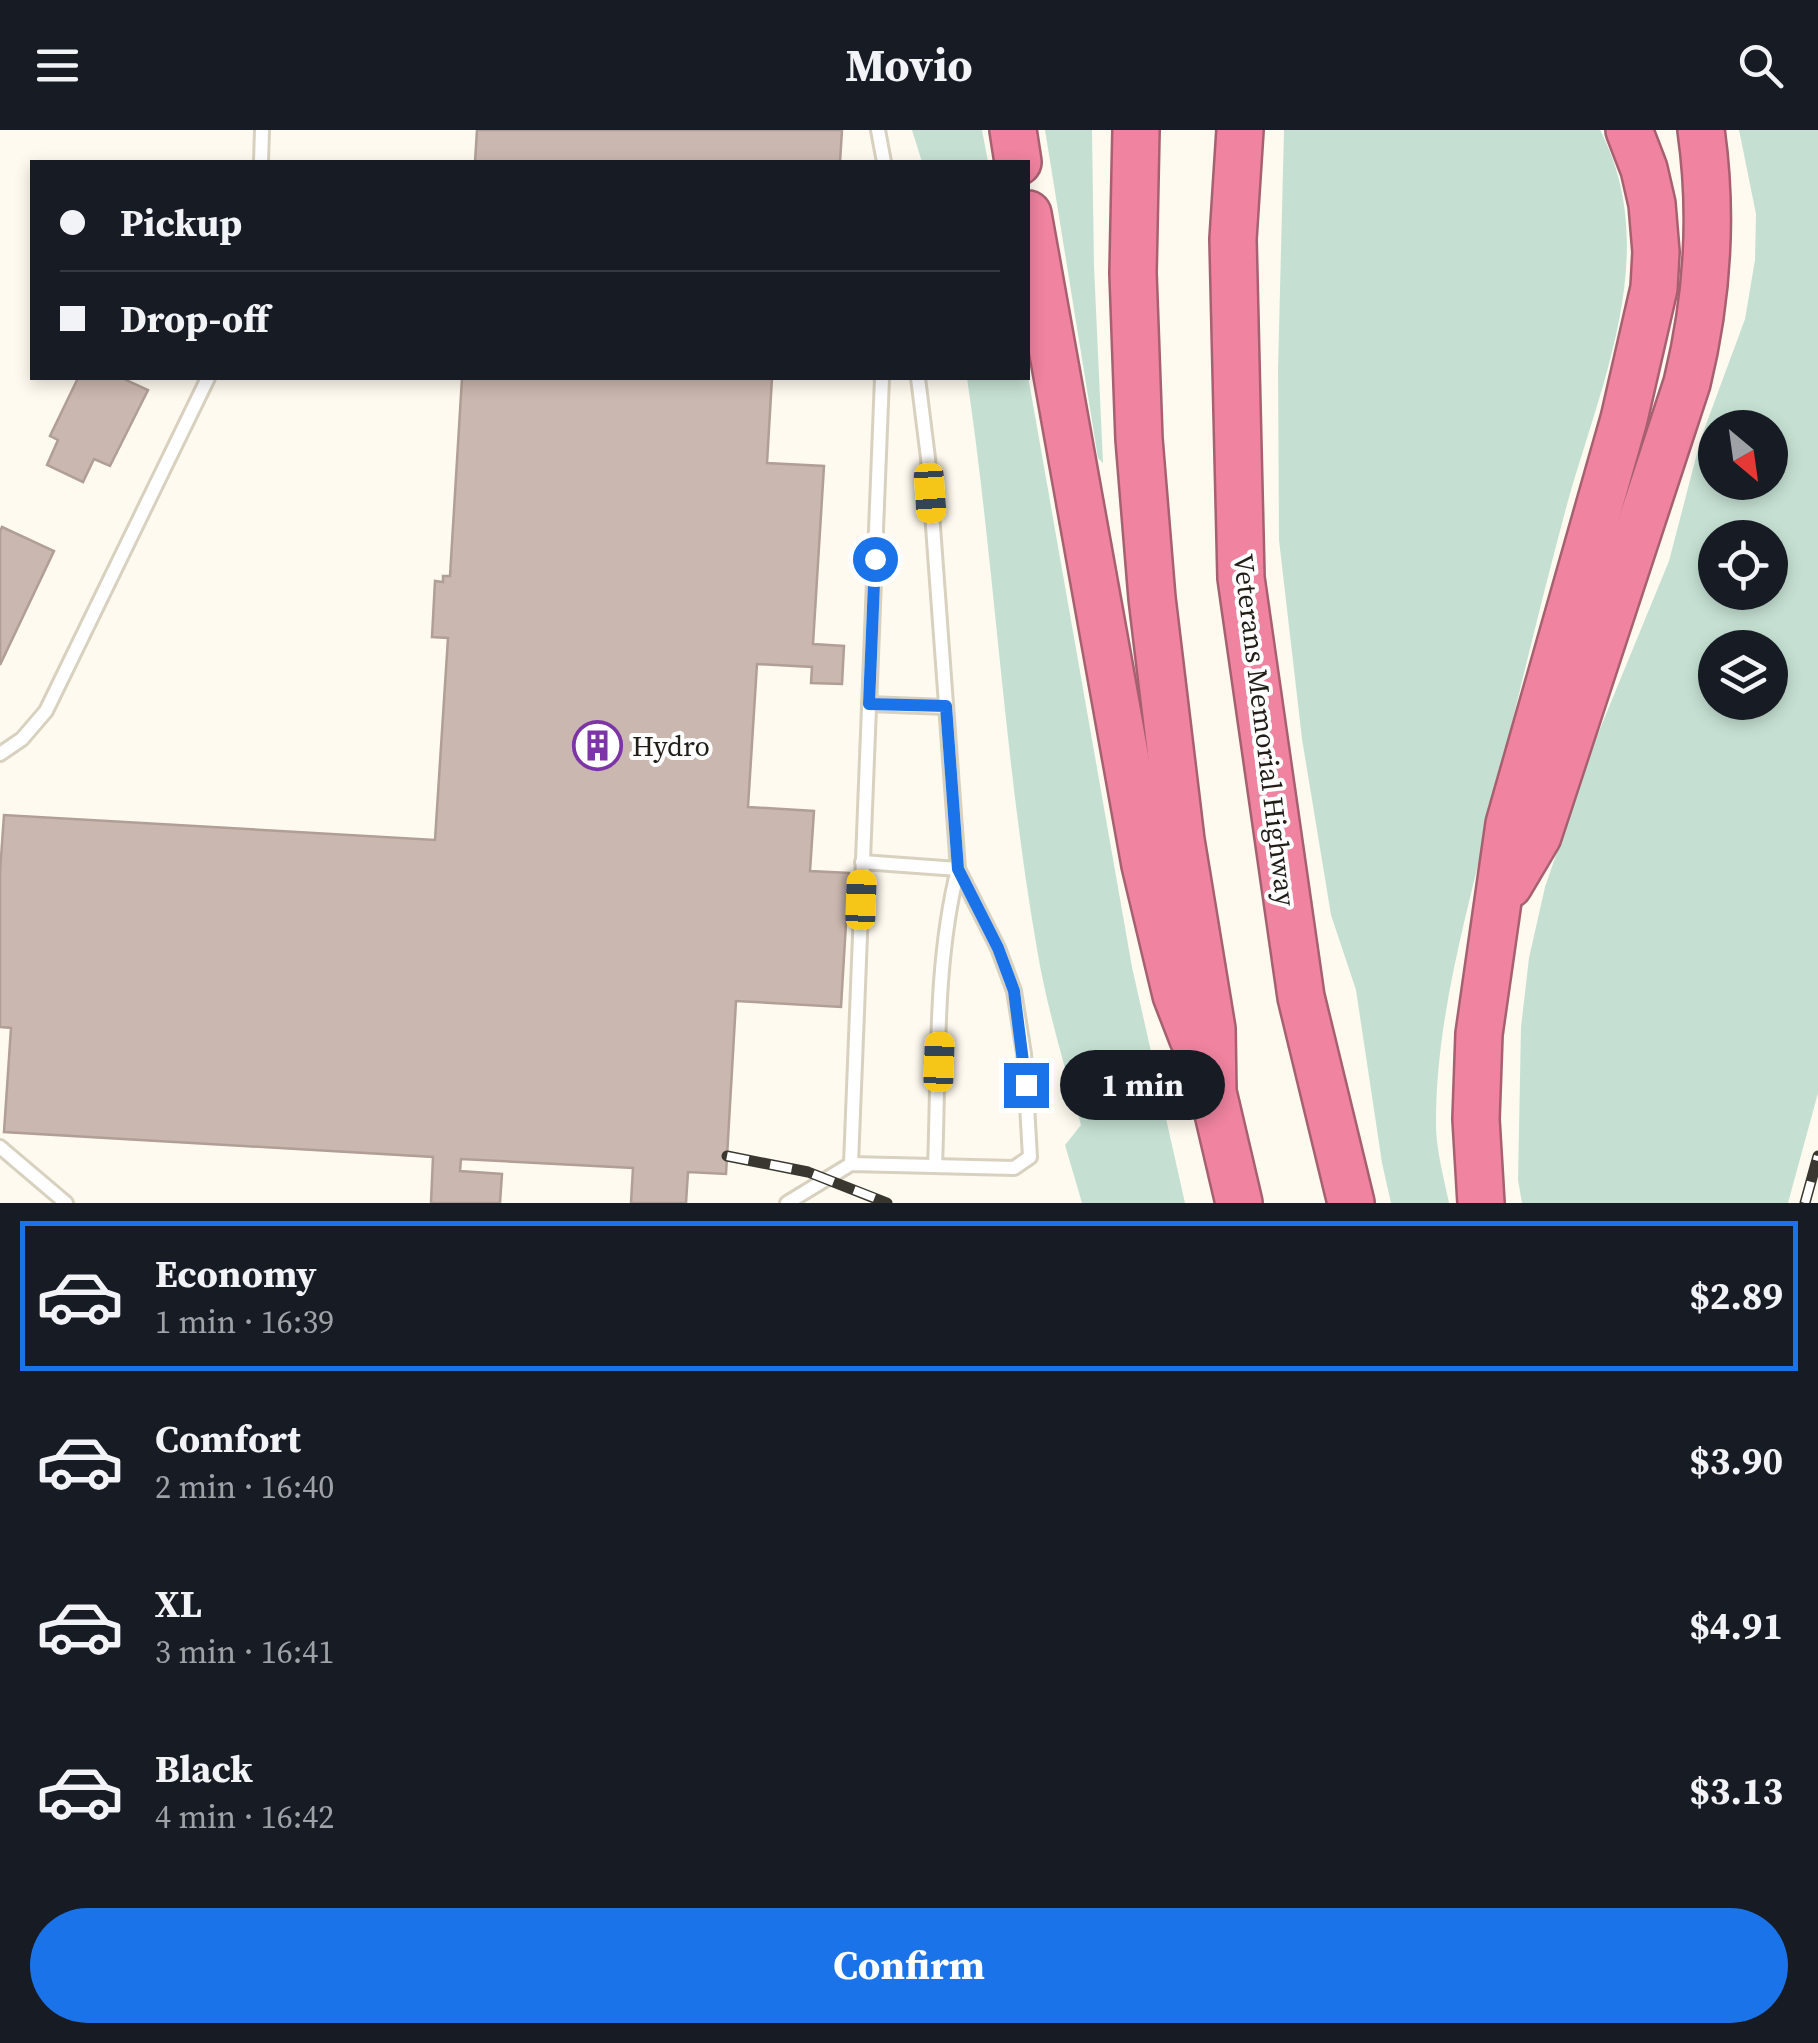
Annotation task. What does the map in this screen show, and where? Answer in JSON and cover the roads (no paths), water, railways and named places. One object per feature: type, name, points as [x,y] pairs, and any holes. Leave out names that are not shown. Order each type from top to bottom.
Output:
[{"type":"highway","points":[[1013,130],[1018,160]]},
{"type":"highway","points":[[1136,130],[1133,273],[1139,440],[1150,578],[1176,803],[1212,1029],[1213,1092]]},
{"type":"highway","name":"Veterans Memorial Highway","points":[[1240,130],[1233,238],[1242,578],[1301,998],[1351,1203]]},
{"type":"highway","points":[[1481,1203],[1476,1119],[1478,1054],[1486,971],[1509,824],[1614,456],[1654,288],[1652,204],[1630,130]]},
{"type":"highway","points":[[1498,904],[1538,836],[1688,383],[1701,320],[1706,260],[1706,168],[1701,130]]},
{"type":"highway","points":[[1030,225],[1145,865],[1176,995],[1213,1092],[1239,1203]]},
{"type":"lane","points":[[261,160],[262,130]]},
{"type":"lane","points":[[878,130],[884,160]]},
{"type":"lane","points":[[0,754],[22,739],[46,712],[207,380]]},
{"type":"lane","points":[[852,1164],[882,380]]},
{"type":"lane","points":[[918,380],[928,458],[958,869],[943,959],[935,1166]]},
{"type":"lane","points":[[869,704],[946,706]]},
{"type":"lane","points":[[862,862],[958,869]]},
{"type":"lane","points":[[788,1203],[852,1164],[1014,1168],[1027,1162],[1032,1152],[1014,991],[998,948],[958,869]]},
{"type":"lane","points":[[0,1147],[66,1203]]},
{"type":"railway","points":[[727,1156],[808,1172],[887,1203]]},
{"type":"railway","points":[[1805,1203],[1818,1156]]},
{"type":"place","name":"Hydro","points":[[597,746]]}]
